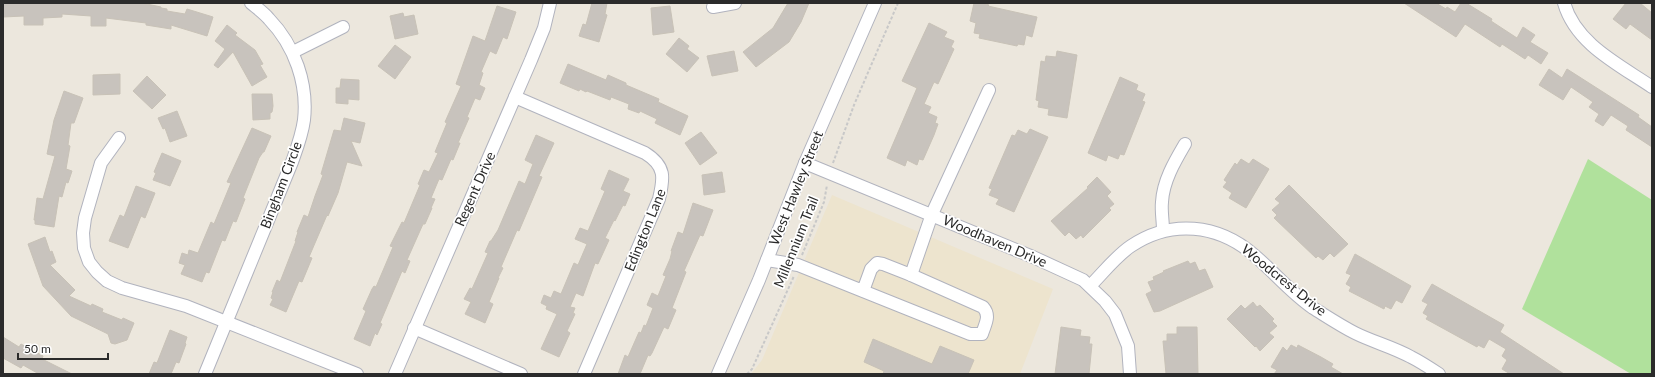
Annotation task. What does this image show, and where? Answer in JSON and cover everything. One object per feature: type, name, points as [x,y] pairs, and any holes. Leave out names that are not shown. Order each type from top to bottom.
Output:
[{"type":"street","name":"Bingham Circle","points":[[205,374],[300,140],[304,120],[302,78],[293,52],[284,37],[269,18],[251,3]]},
{"type":"street","name":"Regent Drive","points":[[395,374],[544,28],[550,3]]},
{"type":"street","points":[[713,7],[735,3]]},
{"type":"street","name":"West Hawley Street","points":[[718,374],[767,260],[805,163],[875,3]]},
{"type":"street","points":[[1564,3],[1570,19],[1584,38],[1593,47],[1652,87]]},
{"type":"street","points":[[293,52],[343,27]]},
{"type":"street","points":[[911,274],[932,214],[989,90]]},
{"type":"street","name":"Edington Lane","points":[[515,97],[645,153],[652,157],[659,166],[664,181],[659,199],[584,374]]},
{"type":"street","points":[[119,138],[101,163],[85,218],[83,233],[84,248],[89,262],[107,281],[122,288],[186,306],[227,321],[358,374]]},
{"type":"street","points":[[1163,230],[1162,202],[1166,183],[1175,160],[1185,144]]},
{"type":"street","name":"Woodhaven Drive","points":[[805,163],[829,174],[932,214],[1083,280],[1105,301],[1118,320],[1128,346],[1130,374]]},
{"type":"street","name":"Woodcrest Drive","points":[[1090,286],[1130,246],[1150,235],[1163,230],[1180,228],[1210,231],[1239,243],[1254,255],[1286,286],[1312,307],[1354,332],[1410,356],[1440,374]]},
{"type":"street","points":[[767,260],[798,265],[970,334],[982,334],[988,317],[986,311],[982,308],[911,274],[883,264],[877,263],[871,269],[863,291]]},
{"type":"street","points":[[414,328],[521,374]]},
{"type":"path","name":"Millennium Trail","points":[[747,374],[752,369],[781,306],[824,202],[829,174],[854,105],[898,3]]},
{"type":"shaded area","points":[[832,195],[1053,289],[1020,374],[751,374],[762,360]]},
{"type":"green space","points":[[1588,159],[1652,200],[1652,374],[1631,374],[1522,309]]},
{"type":"building","points":[[3,3],[142,3],[161,7],[167,9],[167,11],[185,14],[187,9],[213,17],[207,36],[171,25],[171,29],[146,25],[146,23],[106,18],[106,26],[91,26],[91,16],[62,14],[62,17],[43,18],[43,25],[24,25],[24,16],[3,17]]},
{"type":"building","points":[[592,3],[607,3],[605,14],[607,15],[599,42],[579,36],[583,24],[586,25]]},
{"type":"building","points":[[788,3],[809,3],[801,22],[789,42],[756,67],[743,52],[773,28]]},
{"type":"building","points":[[974,3],[982,3],[989,5],[988,6],[1037,17],[1032,37],[1026,35],[1024,45],[1018,44],[1017,46],[979,38],[980,34],[974,33],[976,23],[970,21]]},
{"type":"building","points":[[1404,3],[1436,3],[1455,12],[1461,3],[1466,3],[1492,19],[1491,21],[1517,38],[1523,27],[1535,35],[1530,42],[1548,53],[1541,64],[1528,55],[1525,59],[1502,44],[1500,47],[1465,24],[1456,37]]},
{"type":"building","points":[[1626,3],[1640,3],[1652,13],[1652,40],[1630,24],[1626,29],[1613,19]]},
{"type":"building","points":[[497,6],[516,12],[507,39],[503,37],[496,54],[490,51],[481,72],[483,73],[479,85],[485,88],[480,100],[475,98],[453,160],[451,159],[442,180],[439,179],[431,198],[435,199],[432,208],[407,260],[410,261],[405,273],[402,271],[380,323],[382,324],[377,335],[375,333],[370,346],[354,339],[366,311],[363,309],[372,289],[374,286],[376,287],[393,247],[390,246],[402,222],[404,223],[420,185],[418,184],[424,170],[429,172],[438,153],[435,152],[447,123],[445,122],[461,86],[456,84],[473,36],[485,41]]},
{"type":"building","points":[[670,6],[674,32],[653,35],[651,8]]},
{"type":"building","points":[[403,13],[404,17],[414,15],[418,34],[395,39],[390,16]]},
{"type":"building","points":[[929,23],[947,32],[944,37],[954,41],[951,47],[954,49],[938,84],[934,82],[924,104],[931,107],[928,113],[937,117],[935,123],[938,124],[934,135],[923,160],[919,159],[917,165],[907,160],[905,166],[887,158],[917,88],[902,81]]},
{"type":"building","points":[[227,25],[237,33],[235,35],[255,50],[263,64],[260,65],[267,77],[252,86],[233,52],[218,68],[214,65],[225,49],[215,41]]},
{"type":"building","points":[[679,38],[689,46],[687,49],[699,58],[687,72],[666,54]]},
{"type":"building","points":[[395,45],[411,57],[395,79],[378,66]]},
{"type":"building","points":[[734,51],[738,71],[712,76],[707,56]]},
{"type":"building","points":[[1057,51],[1077,55],[1067,118],[1048,115],[1049,109],[1038,107],[1039,101],[1036,100],[1041,61],[1045,62],[1046,56],[1056,57]]},
{"type":"building","points":[[568,64],[606,80],[608,75],[626,83],[626,85],[659,99],[658,102],[688,116],[680,135],[655,123],[657,119],[640,111],[639,113],[628,109],[629,104],[611,97],[610,100],[587,91],[586,92],[580,89],[579,91],[560,83]]},
{"type":"building","points":[[1549,69],[1562,78],[1567,69],[1639,115],[1638,117],[1652,127],[1652,147],[1626,130],[1628,126],[1611,115],[1603,126],[1595,121],[1599,114],[1589,107],[1593,102],[1571,87],[1563,100],[1539,85]]},
{"type":"building","points":[[120,74],[120,94],[93,95],[93,75]]},
{"type":"building","points":[[147,76],[166,95],[152,109],[133,91]]},
{"type":"building","points":[[1120,77],[1138,85],[1136,90],[1145,94],[1142,101],[1145,102],[1124,155],[1120,154],[1118,159],[1108,155],[1106,161],[1088,153]]},
{"type":"building","points":[[341,79],[359,80],[359,100],[348,99],[348,104],[336,103],[336,88],[340,88]]},
{"type":"building","points":[[64,91],[83,98],[74,123],[71,123],[68,145],[70,146],[66,169],[72,171],[68,183],[66,182],[62,197],[59,196],[54,227],[35,224],[34,220],[37,198],[43,199],[55,156],[47,154],[54,120]]},
{"type":"building","points":[[252,94],[272,94],[273,106],[272,112],[270,113],[270,119],[253,120]]},
{"type":"building","points":[[177,111],[187,136],[170,142],[165,128],[163,129],[158,118]]},
{"type":"building","points":[[344,118],[365,123],[360,143],[351,141],[362,166],[347,162],[338,193],[309,257],[312,258],[302,282],[299,281],[286,312],[270,305],[273,299],[271,298],[272,292],[277,280],[280,282],[296,241],[297,232],[304,215],[308,217],[323,175],[321,174],[334,130],[341,131]]},
{"type":"building","points":[[252,128],[271,136],[264,152],[259,158],[243,198],[245,199],[236,222],[233,221],[225,241],[222,240],[209,273],[206,272],[202,282],[181,274],[185,265],[179,263],[182,253],[188,255],[189,250],[198,253],[211,222],[214,224],[231,183],[227,182]]},
{"type":"building","points":[[1030,129],[1048,137],[1014,212],[996,204],[999,199],[989,195],[992,189],[989,188],[1012,135],[1015,136],[1018,130],[1027,134]]},
{"type":"building","points":[[701,132],[717,153],[700,165],[685,143]]},
{"type":"building","points":[[536,135],[554,143],[539,176],[542,177],[519,231],[517,230],[501,267],[503,268],[489,302],[493,304],[485,323],[465,314],[471,302],[464,299],[470,288],[472,289],[488,253],[485,252],[490,241],[498,230],[519,181],[525,184],[533,164],[525,160]]},
{"type":"building","points":[[162,153],[181,161],[170,186],[153,180],[156,173],[154,172]]},
{"type":"building","points":[[1241,159],[1249,164],[1253,159],[1269,169],[1246,208],[1229,198],[1232,193],[1223,187],[1227,182],[1224,180],[1235,163],[1237,165]]},
{"type":"building","points":[[609,170],[629,179],[623,191],[630,194],[625,206],[623,205],[605,238],[609,240],[598,264],[595,263],[583,296],[576,293],[570,307],[575,308],[573,313],[575,314],[567,331],[570,333],[559,357],[541,349],[557,314],[546,309],[547,306],[541,303],[544,295],[551,298],[554,291],[561,294],[574,263],[578,265],[587,244],[575,239],[580,228],[588,231],[605,191],[601,189]]},
{"type":"building","points":[[722,172],[725,192],[704,195],[702,175]]},
{"type":"building","points":[[1097,177],[1111,192],[1107,196],[1114,204],[1109,208],[1111,210],[1083,238],[1081,235],[1076,239],[1069,232],[1065,236],[1051,221],[1088,188],[1087,187]]},
{"type":"building","points":[[1289,185],[1348,244],[1334,257],[1330,253],[1323,260],[1318,256],[1316,258],[1274,218],[1277,215],[1272,210],[1280,203],[1275,199]]},
{"type":"building","points":[[136,186],[155,193],[145,218],[141,216],[128,248],[109,241],[120,215],[124,217]]},
{"type":"building","points":[[693,203],[713,210],[703,236],[700,235],[684,271],[686,272],[672,308],[676,310],[668,329],[664,327],[652,353],[650,356],[648,355],[640,374],[618,374],[625,355],[628,357],[639,332],[641,333],[644,325],[646,326],[653,308],[647,305],[652,293],[658,296],[666,276],[663,275],[670,259],[671,251],[678,232],[683,234]]},
{"type":"building","points":[[45,237],[50,252],[52,251],[56,262],[50,265],[75,290],[69,296],[91,306],[92,304],[103,309],[102,312],[134,323],[127,340],[115,344],[111,343],[108,334],[71,316],[43,286],[28,244]]},
{"type":"building","points":[[1355,254],[1411,286],[1402,303],[1396,300],[1391,309],[1385,306],[1384,309],[1349,291],[1351,287],[1346,284],[1351,275],[1346,273]]},
{"type":"building","points":[[1188,261],[1190,264],[1195,262],[1199,271],[1205,269],[1213,287],[1160,311],[1154,312],[1146,294],[1152,291],[1148,282],[1154,280],[1153,277],[1164,272],[1163,271]]},
{"type":"building","points":[[1432,284],[1504,325],[1500,332],[1564,374],[1510,374],[1502,369],[1507,360],[1502,356],[1506,349],[1489,339],[1484,348],[1478,345],[1477,347],[1426,319],[1428,316],[1423,313],[1428,304],[1422,301]]},
{"type":"building","points":[[1253,302],[1257,307],[1260,305],[1274,319],[1272,321],[1277,326],[1269,333],[1274,337],[1260,351],[1227,319],[1241,305],[1245,309]]},
{"type":"building","points":[[1061,327],[1081,330],[1080,336],[1090,337],[1089,344],[1092,344],[1089,374],[1055,374]]},
{"type":"building","points":[[1177,327],[1197,327],[1198,374],[1166,374],[1163,341],[1167,341],[1167,334],[1177,334]]},
{"type":"building","points":[[170,330],[187,337],[179,363],[176,362],[171,374],[149,374],[154,362],[157,363]]},
{"type":"building","points":[[3,337],[19,347],[21,344],[43,356],[42,359],[72,374],[39,374],[23,365],[21,368],[3,358]]},
{"type":"building","points":[[873,339],[932,364],[940,346],[974,360],[968,374],[883,374],[884,371],[864,362]]},
{"type":"building","points":[[1291,345],[1297,348],[1298,345],[1321,357],[1333,364],[1331,367],[1343,374],[1274,374],[1277,370],[1271,367],[1283,347],[1287,351]]}]
